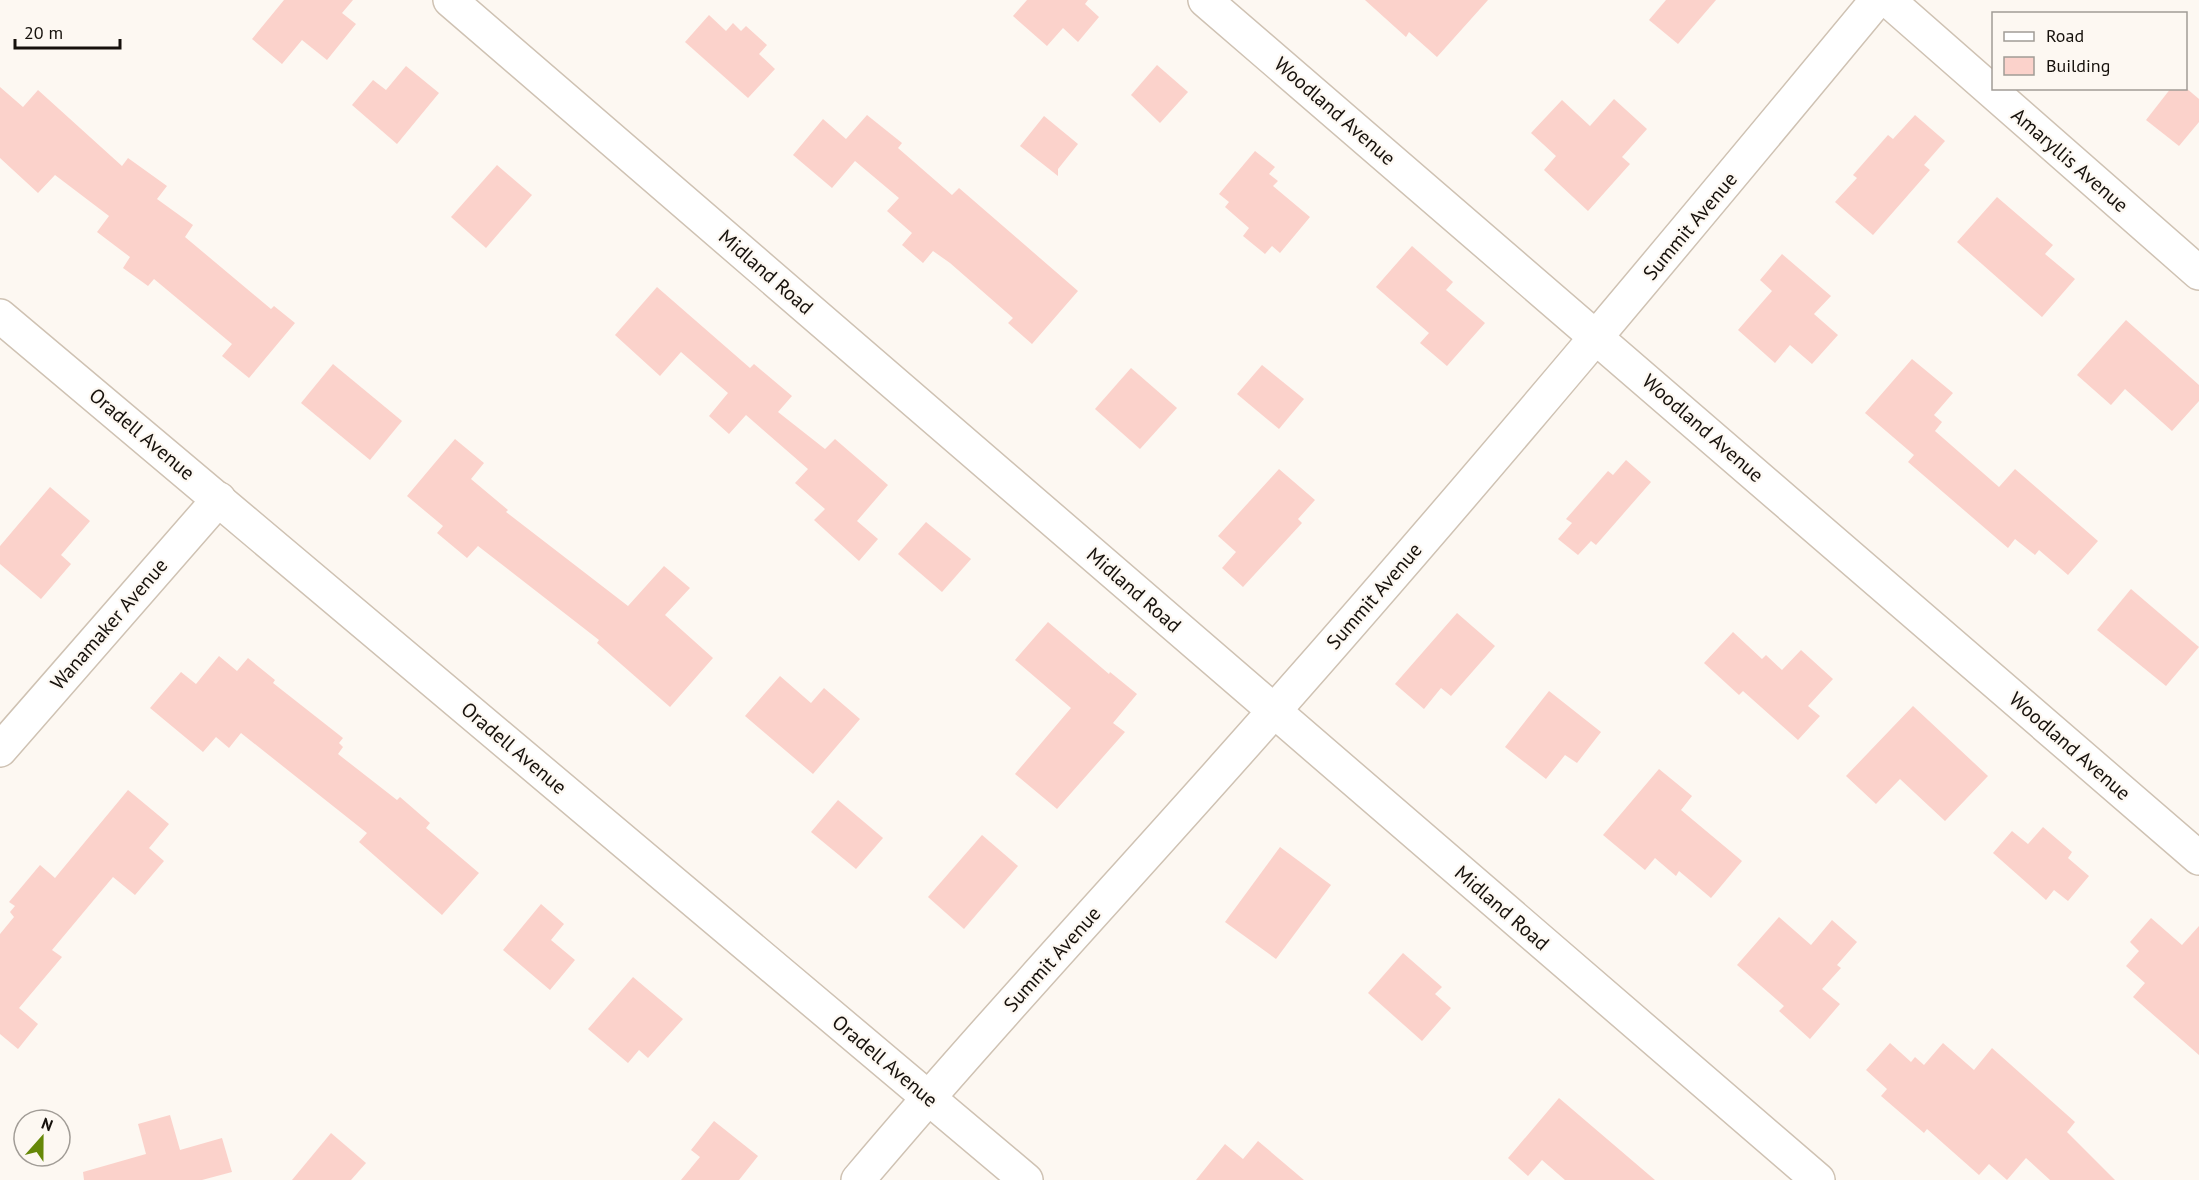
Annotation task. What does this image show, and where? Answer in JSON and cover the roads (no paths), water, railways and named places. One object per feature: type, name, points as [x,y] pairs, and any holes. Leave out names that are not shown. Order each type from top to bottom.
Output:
[{"type":"street","name":"Midland Road","points":[[450,0],[1818,1180]]},
{"type":"street","name":"Woodland Avenue","points":[[1205,0],[2199,858]]},
{"type":"street","name":"Summit Avenue","points":[[858,1180],[928,1097],[1274,711],[1598,337],[1877,0]]},
{"type":"street","name":"Amaryllis Avenue","points":[[1888,0],[2199,273]]},
{"type":"street","name":"Oradell Avenue","points":[[0,316],[1026,1180]]},
{"type":"street","name":"Wanamaker Avenue","points":[[0,750],[219,499]]}]
